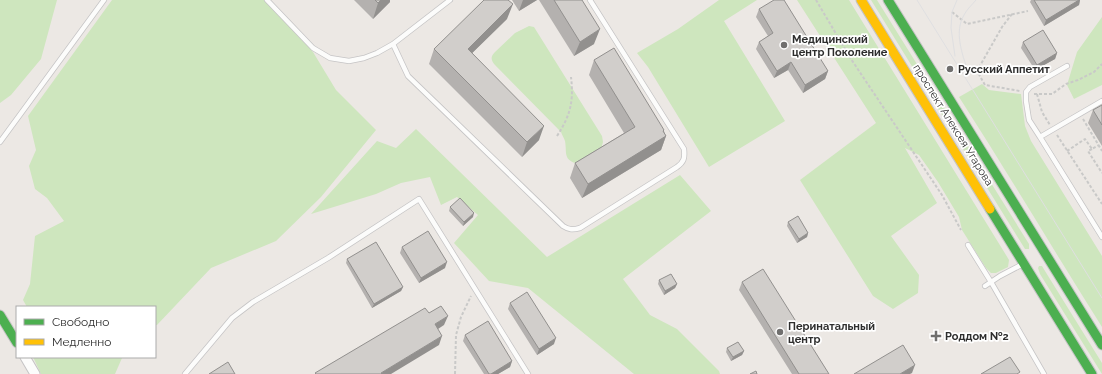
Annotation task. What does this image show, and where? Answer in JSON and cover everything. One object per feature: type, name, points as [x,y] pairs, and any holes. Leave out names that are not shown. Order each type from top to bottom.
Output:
[{"type":"main road","name":"проспект Алексея Угарова","points":[[862,0],[1033,257],[1102,345]]},
{"type":"main road","name":"проспект Алексея Угарова","points":[[888,0],[1033,257],[1092,374]]},
{"type":"main road","points":[[0,315],[16,341]]},
{"type":"street","points":[[26,358],[35,374]]},
{"type":"lane","points":[[0,142],[104,0]]},
{"type":"lane","points":[[267,0],[313,48],[330,58],[348,61],[364,58],[393,44],[450,0]]},
{"type":"lane","points":[[393,44],[408,76],[562,226],[572,230],[580,228],[677,167],[684,161],[685,158],[684,149],[590,0]]},
{"type":"lane","points":[[1067,66],[1030,87],[1026,92],[1029,120],[1102,237]]},
{"type":"lane","points":[[1040,137],[1102,101]]},
{"type":"lane","points":[[185,374],[232,318],[253,302],[328,258],[419,199],[528,374]]},
{"type":"lane","points":[[968,245],[1044,374]]},
{"type":"lane","points":[[985,286],[1033,257]]},
{"type":"path","points":[[816,0],[851,59],[942,195],[961,230]]},
{"type":"path","points":[[952,12],[967,24],[1028,11]]},
{"type":"path","points":[[1012,14],[1002,27],[977,71],[985,85],[1037,94],[1052,94],[1066,84],[1094,72],[1102,64]]},
{"type":"path","points":[[557,136],[566,122],[570,110],[572,96],[571,78]]},
{"type":"path","points":[[1037,94],[1042,112],[1102,204]]},
{"type":"path","points":[[1083,120],[1102,151]]},
{"type":"path","points":[[1067,151],[1085,139],[1092,149]]},
{"type":"path","points":[[1099,145],[1088,152],[1102,173]]},
{"type":"path","points":[[456,374],[456,335],[461,317],[475,289]]},
{"type":"green space","points":[[0,0],[57,0],[41,59],[11,95],[0,103]]},
{"type":"green space","points":[[112,0],[269,0],[313,52],[336,90],[376,130],[321,197],[276,241],[211,268],[156,325],[156,306],[26,306],[23,300],[30,284],[35,236],[64,221],[47,198],[35,189],[29,166],[36,150],[28,116]]},
{"type":"green space","points":[[719,0],[757,0],[724,21],[785,121],[709,167],[648,67],[637,53],[678,29]]},
{"type":"green space","points":[[797,0],[849,0],[1009,260],[1008,267],[996,273],[991,273],[986,268],[962,230],[959,217],[938,182],[919,155],[905,148],[937,203],[891,236],[919,275],[918,293],[893,309],[873,296],[800,180],[876,123]]},
{"type":"green space","points":[[871,0],[877,0],[1029,244],[1029,249],[1025,249]]},
{"type":"green space","points":[[1102,17],[1102,85],[1074,99],[1067,85],[1077,52]]},
{"type":"green space","points":[[529,26],[534,27],[602,136],[603,142],[601,149],[583,161],[575,163],[567,157],[565,141],[561,132],[495,65],[492,60],[493,54],[515,33]]},
{"type":"green space","points":[[982,84],[989,90],[1021,94],[1025,126],[1031,141],[1102,256],[1102,327],[959,97]]},
{"type":"green space","points":[[416,129],[547,257],[680,175],[711,211],[623,279],[650,315],[677,329],[719,371],[720,374],[634,374],[528,288],[489,281],[454,243],[478,215],[457,197],[441,205],[430,177],[401,183],[376,194],[311,214],[377,141],[396,148]]},
{"type":"green space","points":[[1039,266],[1042,266],[1102,363],[1102,374],[1040,274],[1038,268]]},
{"type":"green space","points":[[33,358],[122,358],[115,374],[41,374]]},
{"type":"building","points":[[484,0],[508,0],[513,4],[468,49],[544,126],[527,142],[434,49]]},
{"type":"building","points":[[554,0],[582,0],[600,29],[580,42]]},
{"type":"building","name":"Медицинский центр Поколение","points":[[774,0],[784,0],[828,71],[805,85],[791,62],[777,71],[759,42],[773,33],[759,9]]},
{"type":"building","points":[[1034,0],[1079,0],[1046,20]]},
{"type":"building","points":[[1043,30],[1057,53],[1037,65],[1023,42]]},
{"type":"building","points":[[614,48],[664,130],[663,131],[666,136],[588,184],[575,163],[635,127],[594,60]]},
{"type":"building","points":[[1102,105],[1102,125],[1093,110]]},
{"type":"building","points":[[460,198],[474,213],[464,222],[450,207]]},
{"type":"building","points":[[798,216],[808,233],[799,239],[788,222]]},
{"type":"building","points":[[428,231],[447,262],[421,278],[402,247]]},
{"type":"building","points":[[376,242],[403,287],[374,304],[347,259]]},
{"type":"building","name":"Перинатальный центр","points":[[763,269],[829,374],[799,374],[742,282]]},
{"type":"building","points":[[671,274],[677,284],[665,291],[659,280]]},
{"type":"building","points":[[527,292],[556,338],[539,349],[510,303]]},
{"type":"building","points":[[441,306],[448,316],[435,324],[442,336],[381,373],[382,374],[315,373],[425,308],[429,313]]},
{"type":"building","points":[[488,321],[512,361],[491,374],[489,374],[465,335]]},
{"type":"building","points":[[738,342],[744,351],[733,357],[727,348]]},
{"type":"building","points":[[903,345],[915,365],[900,374],[854,374]]},
{"type":"building","points":[[1010,357],[1020,372],[1017,374],[981,374]]},
{"type":"building","points":[[228,362],[235,374],[209,374]]},
{"type":"building","points":[[756,371],[757,374],[750,374]]},
{"type":"tram line","points":[[917,0],[1102,298]]},
{"type":"tram line","points":[[955,56],[951,28],[952,12],[957,0]]},
{"type":"tram line","points":[[968,71],[963,57],[959,36],[961,22],[965,13],[976,0]]},
{"type":"traffic: fast","points":[[888,0],[1102,345]]},
{"type":"traffic: fast","points":[[990,209],[1092,374]]},
{"type":"traffic: fast","points":[[0,315],[16,341]]},
{"type":"traffic: slow","points":[[861,0],[990,209]]},
{"type":"place","name":"Медицинский центр Поколение","points":[[784,45]]},
{"type":"place","name":"Русский Аппетит","points":[[950,69]]},
{"type":"place","name":"Перинатальный центр","points":[[780,332]]},
{"type":"place","name":"Роддом №2","points":[[936,336]]}]
